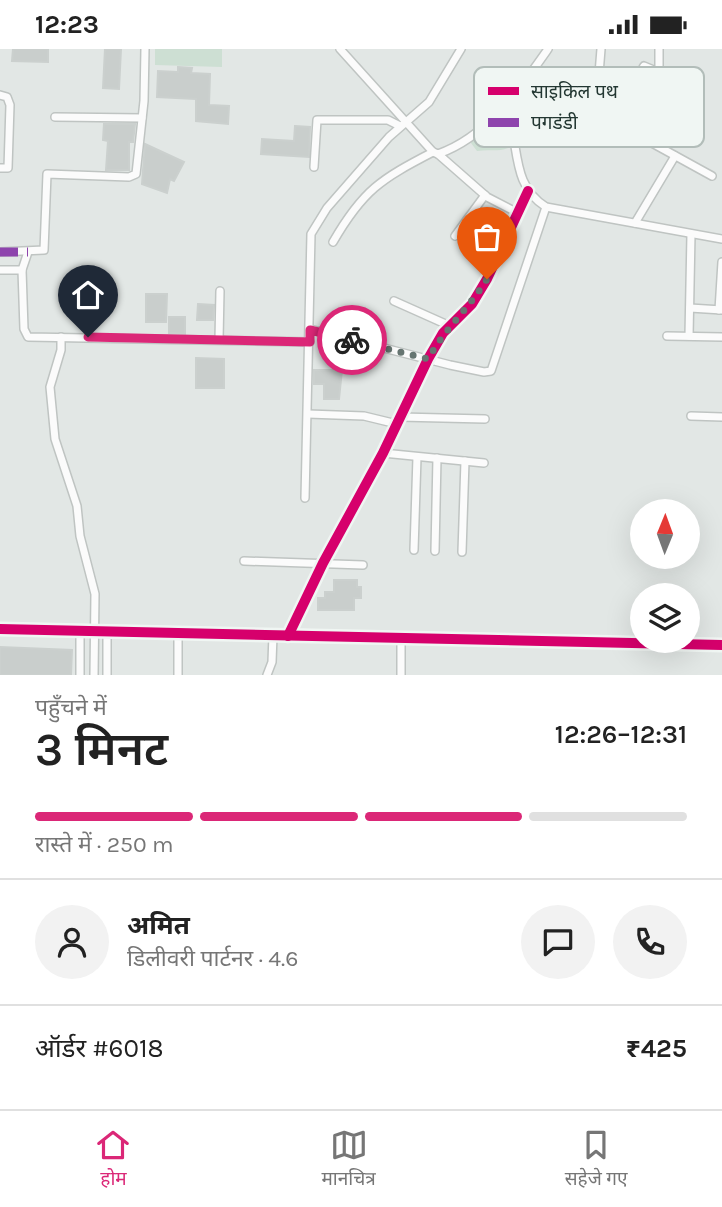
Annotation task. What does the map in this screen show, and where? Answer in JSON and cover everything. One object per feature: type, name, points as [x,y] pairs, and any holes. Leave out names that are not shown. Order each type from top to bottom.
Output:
[{"type":"street","points":[[0,251],[42,251],[45,247],[47,174],[134,176],[137,170],[142,118],[145,49]]},
{"type":"street","points":[[340,49],[402,124],[485,195],[516,212]]},
{"type":"street","points":[[305,498],[311,234],[327,208],[402,124],[416,116],[429,102],[461,49]]},
{"type":"street","points":[[535,67],[548,49]]},
{"type":"street","points":[[600,67],[601,49]]},
{"type":"street","points":[[659,49],[659,67]]},
{"type":"street","points":[[0,95],[7,97],[10,102],[8,169],[0,168]]},
{"type":"street","points":[[55,117],[142,118]]},
{"type":"street","points":[[314,167],[317,120],[388,120],[402,124]]},
{"type":"street","points":[[333,241],[352,210],[386,177],[474,132]]},
{"type":"street","points":[[0,144],[9,145]]},
{"type":"street","points":[[513,147],[527,191],[546,207],[722,239]]},
{"type":"street","points":[[658,147],[712,176]]},
{"type":"street","points":[[635,223],[675,156]]},
{"type":"street","points":[[288,636],[323,563],[383,453],[428,359],[450,325],[472,304],[487,279],[527,191]]},
{"type":"street","points":[[455,236],[485,195]]},
{"type":"street","points":[[310,330],[484,372],[491,370],[514,310],[546,207]]},
{"type":"street","points":[[689,336],[691,234]]},
{"type":"street","points":[[28,252],[22,270],[26,335],[31,337],[310,342]]},
{"type":"street","points":[[690,308],[721,310],[722,262]]},
{"type":"street","points":[[0,270],[22,270]]},
{"type":"street","points":[[219,340],[220,291]]},
{"type":"street","points":[[394,300],[450,325]]},
{"type":"street","points":[[667,336],[722,337]]},
{"type":"street","points":[[61,337],[61,350],[50,387],[55,439],[76,506],[80,536],[95,594],[93,675]]},
{"type":"street","points":[[308,414],[398,420],[485,419]]},
{"type":"street","points":[[691,416],[722,417]]},
{"type":"street","points":[[383,453],[484,463]]},
{"type":"street","points":[[414,550],[417,457]]},
{"type":"street","points":[[435,551],[437,458]]},
{"type":"street","points":[[462,552],[465,461]]},
{"type":"street","points":[[244,561],[363,565]]},
{"type":"street","points":[[0,629],[722,645]]},
{"type":"street","points":[[80,630],[80,675]]},
{"type":"street","points":[[107,631],[107,675]]},
{"type":"street","points":[[178,633],[178,675]]},
{"type":"street","points":[[267,675],[272,662],[273,635]]},
{"type":"street","points":[[401,638],[401,675]]},
{"type":"green space","points":[[155,49],[222,49],[222,67],[155,65]]},
{"type":"green space","points":[[474,147],[508,147],[500,150],[477,151]]},
{"type":"building","points":[[13,49],[48,49],[48,62],[12,61]]},
{"type":"building","points":[[105,49],[121,49],[119,89],[103,88]]},
{"type":"building","points":[[178,67],[192,68],[191,73],[210,74],[209,105],[229,106],[228,124],[196,121],[196,99],[157,97],[158,71],[178,72]]},
{"type":"building","points":[[104,124],[135,124],[133,142],[129,142],[129,170],[106,170],[108,141],[103,140]]},
{"type":"building","points":[[295,126],[310,127],[309,157],[261,154],[262,139],[294,141]]},
{"type":"building","points":[[145,144],[184,162],[174,181],[170,179],[167,193],[142,184]]},
{"type":"building","points":[[146,294],[167,294],[166,322],[146,322]]},
{"type":"building","points":[[198,304],[214,305],[213,320],[197,320]]},
{"type":"building","points":[[169,317],[185,317],[185,334],[169,333]]},
{"type":"building","points":[[196,358],[224,359],[224,388],[196,388]]},
{"type":"building","points":[[314,370],[342,370],[339,399],[324,399],[324,384],[314,384]]},
{"type":"building","points":[[334,580],[357,580],[357,587],[361,587],[361,598],[354,598],[354,610],[318,610],[318,598],[325,598],[325,592],[334,592]]},
{"type":"building","points":[[0,647],[72,650],[71,675],[0,675]]},
{"type":"marked path","points":[[0,252],[28,252]]},
{"type":"cycle path","points":[[288,636],[323,563],[383,453],[428,359],[443,333],[472,304],[487,279],[528,191]]},
{"type":"cycle path","points":[[0,629],[722,645]]},
{"type":"way so far","points":[[352,340],[428,359],[443,333],[472,304],[487,279]]},
{"type":"route","points":[[88,337],[310,342],[310,330],[352,340]]}]
